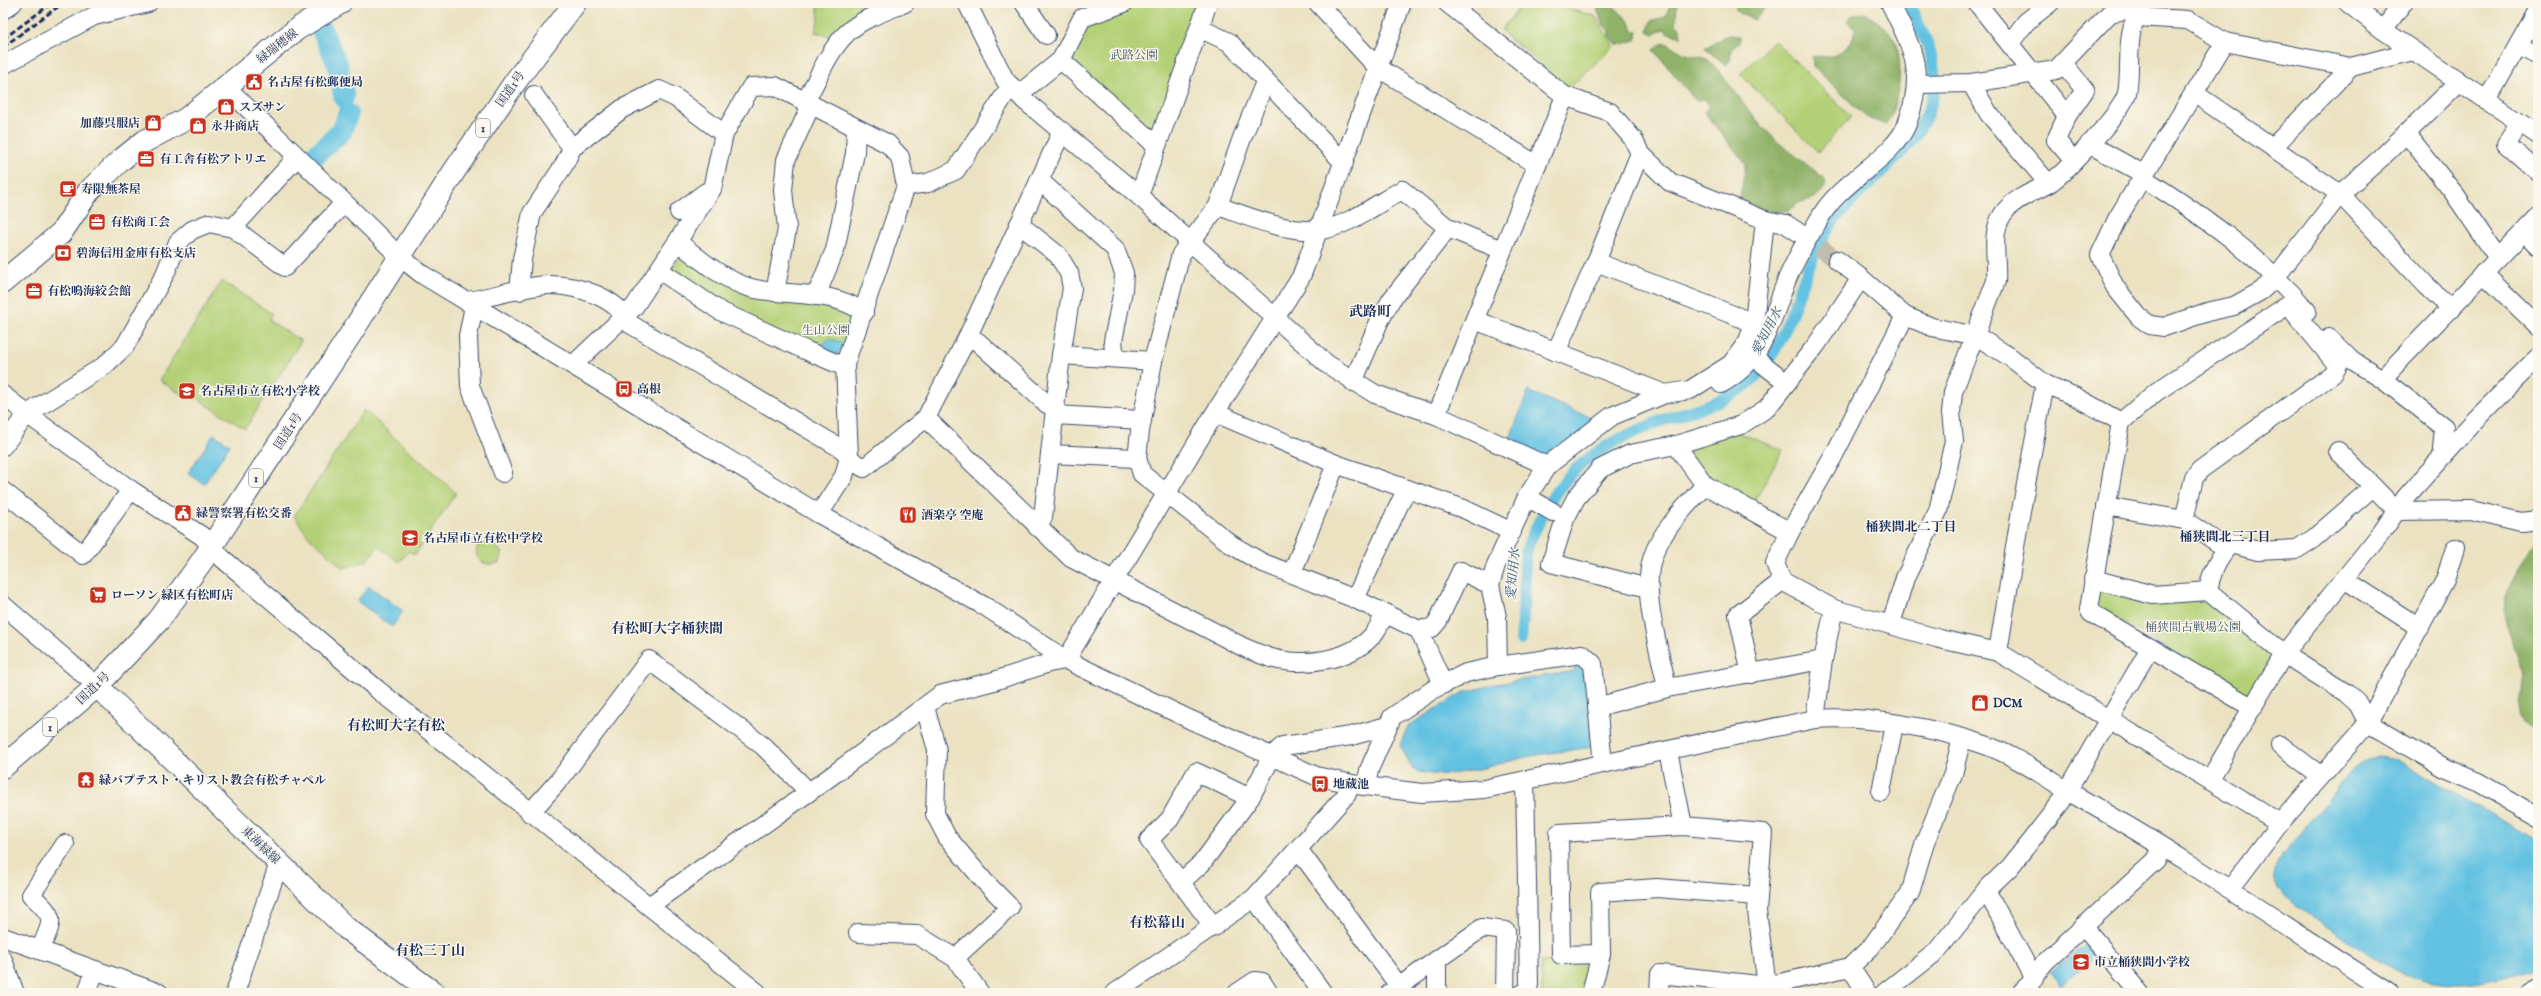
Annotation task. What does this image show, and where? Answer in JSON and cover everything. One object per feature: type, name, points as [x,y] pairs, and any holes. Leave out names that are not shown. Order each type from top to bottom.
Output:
[{"type":"main road","name":"緑瑞穂線","points":[[3,282],[61,233],[89,191],[121,160],[145,141],[186,119],[225,86],[298,29],[340,3]]},
{"type":"main road","name":"国道1号","points":[[3,767],[97,686],[159,620],[211,548],[455,170],[510,88],[575,3]]},
{"type":"main road","name":"東海緑線","points":[[97,686],[346,928],[434,993]]},
{"type":"street","points":[[3,10],[13,3]]},
{"type":"street","points":[[3,65],[94,16],[148,3]]},
{"type":"street","points":[[775,292],[787,229],[783,190],[786,160],[808,103],[834,49],[847,32],[876,15],[905,3]]},
{"type":"street","points":[[967,3],[1005,80],[1062,131],[1139,196],[1188,242],[1327,364],[1353,382],[1375,394],[1436,415],[1547,466]]},
{"type":"street","points":[[1024,3],[1046,35]]},
{"type":"street","points":[[906,186],[928,184],[956,170],[1008,90],[1016,91],[1061,60],[1082,18],[1124,3]]},
{"type":"street","points":[[1139,196],[1208,3]]},
{"type":"street","points":[[1318,3],[1377,67],[1537,165]]},
{"type":"street","points":[[649,906],[809,792],[940,695],[994,681],[1049,663],[1066,660],[1215,413],[1301,277],[1320,230],[1377,67],[1402,3]]},
{"type":"street","points":[[1447,3],[1565,96],[1610,112],[1633,139],[1640,153],[1670,182],[1765,220],[1786,224],[1798,232]]},
{"type":"street","points":[[1498,666],[1497,617],[1490,586],[1496,565],[1527,497],[1547,466],[1612,416],[1665,394],[1690,390],[1707,390],[1718,386],[1757,359],[1800,252],[1822,214],[1842,189],[1887,152],[1907,125],[1922,84],[1912,48],[1890,3]]},
{"type":"street","points":[[1977,3],[2036,75],[2067,116]]},
{"type":"street","points":[[2010,43],[2026,22],[2050,3]]},
{"type":"street","points":[[2348,3],[2353,9],[2413,51],[2538,135]]},
{"type":"street","points":[[2383,30],[2403,3]]},
{"type":"street","points":[[1922,84],[1971,83],[2036,75],[2056,70],[2110,14],[2138,10],[2188,20],[2225,42],[2351,67],[2413,51]]},
{"type":"street","points":[[1891,624],[1905,578],[1938,511],[1954,441],[1951,413],[1953,392],[1976,336],[1996,281],[1998,266],[1994,247],[1996,230],[2006,209],[2048,183],[2074,161],[2115,113],[2127,94],[2131,30],[2138,10]]},
{"type":"street","points":[[2487,100],[2519,46],[2538,10]]},
{"type":"street","points":[[1199,28],[1229,42],[1265,82],[1344,163]]},
{"type":"street","points":[[2225,42],[2117,219],[2100,255],[2115,287],[2139,317],[2150,325],[2164,327],[2234,306],[2261,290],[2275,278],[2340,194],[2459,82]]},
{"type":"street","points":[[2519,46],[2538,56]]},
{"type":"street","points":[[1061,60],[1150,140],[1158,143]]},
{"type":"street","points":[[2063,63],[2085,90],[2067,116],[2056,140],[2074,161]]},
{"type":"street","points":[[2272,147],[2351,67]]},
{"type":"street","points":[[1265,82],[1242,138],[1218,206],[1188,242],[1181,254],[1153,361],[1142,420],[1138,458],[1142,474],[1232,545],[1261,562],[1386,612],[1419,630],[1432,628],[1438,621],[1461,571],[1490,586]]},
{"type":"street","points":[[1971,83],[1989,114],[2048,183]]},
{"type":"street","points":[[225,86],[344,203],[415,270],[819,514],[986,607],[1066,660],[1316,776],[1358,785],[1422,793],[1484,789],[1815,719],[1839,717],[1894,724],[1962,738],[2005,753],[2231,888],[2390,993]]},
{"type":"street","points":[[573,365],[626,316],[678,242],[712,189],[724,134],[751,87],[775,86],[888,144],[900,157],[906,186],[864,313],[845,364],[849,456],[844,476],[819,514]]},
{"type":"street","points":[[519,291],[522,259],[532,212],[564,165],[572,148],[622,109],[659,90],[676,98],[724,134]]},
{"type":"street","points":[[2194,93],[2340,194],[2426,286],[2451,309]]},
{"type":"street","points":[[534,95],[572,148]]},
{"type":"street","points":[[1436,415],[1565,96]]},
{"type":"street","points":[[2520,123],[2506,144],[2538,172]]},
{"type":"street","points":[[816,296],[835,250],[855,153],[856,128]]},
{"type":"street","points":[[470,304],[519,291],[550,285],[578,289],[609,301],[626,316],[630,324],[842,449],[864,468],[926,418],[968,336],[1062,131]]},
{"type":"street","points":[[2406,133],[2453,192],[2498,258]]},
{"type":"street","points":[[2089,144],[2144,176],[2189,207],[2275,278],[2339,350],[2382,379],[2444,427],[2442,449],[2444,452]]},
{"type":"street","points":[[1556,352],[1596,262],[1640,153]]},
{"type":"street","points":[[233,228],[290,165],[295,155]]},
{"type":"street","points":[[1039,180],[1102,234],[1115,249],[1118,255],[1124,273],[1124,290],[1113,341],[1115,358]]},
{"type":"street","points":[[679,212],[712,189]]},
{"type":"street","points":[[1218,206],[1279,226],[1320,230],[1354,216],[1402,190],[1448,228],[1502,250]]},
{"type":"street","points":[[3,446],[27,414],[104,366],[125,346],[165,274],[178,242],[192,230],[209,224],[233,228],[285,267],[344,203]]},
{"type":"street","points":[[2382,379],[2538,217]]},
{"type":"street","points":[[1690,390],[1731,364],[1748,341],[1754,323],[1765,220]]},
{"type":"street","points":[[1019,224],[1025,231],[1058,255],[1069,273],[1072,288],[1072,302],[1061,355],[1043,517],[1037,527]]},
{"type":"street","points":[[1353,382],[1379,322],[1391,300],[1448,228]]},
{"type":"street","points":[[2524,232],[2538,246]]},
{"type":"street","points":[[678,242],[734,281],[750,287],[775,292],[816,296],[858,308],[864,313]]},
{"type":"street","points":[[1837,260],[1861,278],[1905,316],[1932,328],[1976,336],[2010,358],[2045,384],[2076,397],[2121,422]]},
{"type":"street","points":[[1596,262],[1754,323]]},
{"type":"street","points":[[659,270],[720,311],[825,359],[838,364],[845,364]]},
{"type":"street","points":[[2483,274],[2538,326]]},
{"type":"street","points":[[1648,588],[1551,563],[1565,519],[1576,498],[1600,469],[1630,454],[1676,444],[1741,425],[1767,408],[1817,344],[1861,278]]},
{"type":"street","points":[[470,304],[468,336],[470,386],[503,473]]},
{"type":"street","points":[[2184,520],[2194,478],[2200,470],[2333,374],[2338,366],[2288,305],[2156,392],[2121,422],[2089,609],[2091,613],[2253,708]]},
{"type":"street","points":[[1905,316],[1834,455],[1790,532],[1776,563],[1782,581],[1834,609],[1940,639],[1998,652],[2210,779],[2280,823]]},
{"type":"street","points":[[1474,320],[1665,394]]},
{"type":"street","points":[[968,336],[978,342],[1046,404],[1055,410],[1142,420]]},
{"type":"street","points":[[1061,355],[1153,361]]},
{"type":"street","points":[[2210,779],[2284,654],[2444,452],[2538,357]]},
{"type":"street","points":[[1757,359],[1777,375]]},
{"type":"street","points":[[1998,652],[2020,516],[2045,384]]},
{"type":"street","points":[[3,395],[131,490],[202,536],[211,548],[316,639],[530,813],[758,993]]},
{"type":"street","points":[[1215,413],[1336,464],[1406,490],[1464,509],[1512,532]]},
{"type":"street","points":[[926,418],[1037,527],[1071,558],[1243,647],[1272,658],[1303,662],[1350,652],[1372,636],[1386,612]]},
{"type":"street","points":[[1676,444],[1705,485],[1790,532]]},
{"type":"street","points":[[2338,450],[2397,511],[2471,510],[2521,522],[2538,520]]},
{"type":"street","points":[[1050,454],[1138,458]]},
{"type":"street","points":[[1292,574],[1336,464]]},
{"type":"street","points":[[1667,688],[1648,588],[1653,556],[1665,535],[1705,485]]},
{"type":"street","points":[[2208,591],[2211,575],[2227,549],[2232,544],[2258,551],[2297,549],[2314,539],[2373,486]]},
{"type":"street","points":[[3,491],[83,556],[131,490]]},
{"type":"street","points":[[1355,599],[1406,490]]},
{"type":"street","points":[[1527,497],[1553,512]]},
{"type":"street","points":[[2106,506],[2184,520],[2227,549]]},
{"type":"street","points":[[2231,888],[2280,823],[2368,723],[2445,580],[2455,548]]},
{"type":"street","points":[[2094,579],[2153,596],[2208,591],[2284,654],[2346,693],[2358,704],[2368,723],[2445,768],[2478,782],[2538,817]]},
{"type":"street","points":[[2344,579],[2420,628]]},
{"type":"street","points":[[1750,674],[1738,615],[1782,581]]},
{"type":"street","points":[[3,605],[97,686]]},
{"type":"street","points":[[1815,719],[1823,660],[1834,609]]},
{"type":"street","points":[[1419,630],[1443,684]]},
{"type":"street","points":[[1884,993],[1936,952],[1986,890],[2010,867],[2068,791],[2150,648]]},
{"type":"street","points":[[1115,993],[1131,987],[1254,898],[1347,794],[1358,785],[1369,770],[1392,717],[1443,684],[1466,674],[1498,666],[1582,654],[1593,664],[1603,764]]},
{"type":"street","points":[[530,813],[561,778],[649,660],[763,746],[809,792]]},
{"type":"street","points":[[1598,706],[1667,688],[1823,660]]},
{"type":"street","points":[[925,707],[937,750],[935,814],[947,837],[984,881],[1010,907],[955,958]]},
{"type":"street","points":[[1881,792],[1894,724]]},
{"type":"street","points":[[1181,882],[1202,863],[1250,798],[1272,756],[1283,746],[1350,736],[1387,726]]},
{"type":"street","points":[[1659,993],[1660,974],[1778,988],[1790,979],[1850,967],[1871,947],[1910,893],[1925,842],[1953,774],[1962,738]]},
{"type":"street","points":[[2280,745],[2321,776]]},
{"type":"street","points":[[1668,751],[1683,826]]},
{"type":"street","points":[[1214,927],[1149,840],[1170,819],[1196,772],[1250,798]]},
{"type":"street","points":[[1523,993],[1527,993],[1529,984],[1525,780]]},
{"type":"street","points":[[1601,954],[1561,955],[1559,833],[1683,826],[1763,833],[1757,911],[1778,988]]},
{"type":"street","points":[[40,949],[51,925],[49,912],[31,895],[64,844]]},
{"type":"street","points":[[2022,993],[2034,979],[2044,963],[2156,860],[2162,848]]},
{"type":"street","points":[[1298,849],[1394,990],[1482,928],[1506,931],[1505,993]]},
{"type":"street","points":[[235,993],[279,863]]},
{"type":"street","points":[[1591,993],[1601,954],[1600,892],[1657,888],[1757,896]]},
{"type":"street","points":[[1986,890],[2034,979]]},
{"type":"street","points":[[1254,898],[1323,993]]},
{"type":"street","points":[[2084,926],[2140,993]]},
{"type":"street","points":[[858,933],[917,935],[955,958],[980,993]]},
{"type":"street","points":[[3,937],[40,949],[159,993]]},
{"type":"street","points":[[3,960],[15,993]]},
{"type":"street","points":[[1437,960],[1437,993]]},
{"type":"street","points":[[1850,967],[1866,993]]},
{"type":"street","points":[[87,993],[94,970]]},
{"type":"street","points":[[1237,993],[1255,981],[1262,982],[1269,993]]},
{"type":"street","points":[[2529,993],[2538,988]]},
{"type":"green space","points":[[817,3],[891,3],[834,38],[815,32],[819,17]]},
{"type":"green space","name":"武路公園","points":[[1140,3],[1203,3],[1158,128],[1149,129],[1070,64],[1085,23]]},
{"type":"green space","points":[[1523,3],[1559,3],[1569,9],[1595,16],[1614,46],[1570,87],[1562,87],[1525,50],[1505,36],[1506,34],[1501,30]]},
{"type":"green space","points":[[1610,3],[1630,22],[1633,31],[1638,32],[1636,40],[1618,45],[1610,36],[1610,31],[1603,25],[1597,9],[1601,4]]},
{"type":"green space","points":[[1667,3],[1677,3],[1676,25],[1680,28],[1681,37],[1669,33],[1664,29],[1654,34],[1648,32],[1651,21],[1665,17],[1669,8]]},
{"type":"green space","points":[[1740,3],[1769,3],[1755,20],[1740,14],[1735,8]]},
{"type":"green space","points":[[1864,13],[1889,32],[1896,45],[1899,56],[1900,68],[1897,93],[1891,116],[1886,125],[1866,117],[1813,66],[1812,57],[1833,56],[1842,51],[1850,43],[1856,29],[1847,21],[1851,16]]},
{"type":"green space","points":[[1727,35],[1740,36],[1740,40],[1730,51],[1731,60],[1726,65],[1705,48]]},
{"type":"green space","points":[[1774,40],[1851,117],[1818,152],[1740,74]]},
{"type":"green space","points":[[1666,43],[1685,54],[1707,59],[1719,71],[1757,121],[1779,143],[1824,178],[1826,185],[1821,192],[1813,198],[1783,211],[1765,210],[1743,205],[1740,197],[1746,164],[1704,112],[1709,106],[1705,99],[1695,100],[1654,50],[1661,44]]},
{"type":"green space","name":"生山公園","points":[[683,253],[734,287],[819,304],[852,318],[845,343],[835,355],[757,325],[670,271]]},
{"type":"green space","points":[[222,281],[272,314],[269,320],[301,341],[245,429],[190,394],[187,398],[159,380]]},
{"type":"green space","points":[[364,410],[456,493],[415,555],[409,551],[399,562],[378,546],[367,561],[343,568],[308,536],[294,516]]},
{"type":"green space","points":[[1734,431],[1783,450],[1753,504],[1706,482],[1685,449]]},
{"type":"green space","points":[[481,541],[491,543],[498,549],[502,554],[500,562],[489,564],[480,560],[476,552]]},
{"type":"green space","points":[[2538,541],[2538,729],[2524,722],[2519,714],[2524,675],[2504,615],[2505,595],[2530,548]]},
{"type":"green space","name":"桶狭間古戦場公園","points":[[2097,580],[2203,593],[2275,656],[2247,695],[2093,605]]},
{"type":"green space","points":[[1585,959],[1591,964],[1581,993],[1542,993],[1540,961]]},
{"type":"water","points":[[829,339],[845,343],[841,351],[835,355],[822,352],[820,346]]},
{"type":"water","points":[[1528,391],[1600,422],[1547,457],[1509,441]]},
{"type":"water","points":[[214,434],[230,445],[204,484],[188,473]]},
{"type":"water","points":[[369,586],[403,611],[392,627],[357,601]]},
{"type":"water","points":[[1575,666],[1582,667],[1587,676],[1593,747],[1536,755],[1458,773],[1427,773],[1413,770],[1400,745],[1408,726],[1462,693],[1496,684],[1574,671]]},
{"type":"water","points":[[2379,757],[2396,760],[2538,841],[2537,966],[2508,976],[2460,984],[2438,983],[2417,978],[2396,969],[2373,956],[2304,910],[2279,890],[2275,882],[2275,873],[2281,856],[2356,766],[2367,759]]},
{"type":"water","points":[[2085,945],[2095,958],[2060,985],[2050,972]]},
{"type":"waterway","name":"愛知用水","points":[[1521,640],[1526,552],[1550,502],[1562,485],[1575,470],[1590,457],[1625,436],[1666,419],[1723,399],[1733,394],[1752,380],[1778,345],[1810,264],[1819,244],[1830,226],[1859,194],[1892,163],[1919,129],[1929,110],[1935,78],[1927,44],[1908,3]]},
{"type":"waterway","points":[[318,22],[338,65],[344,97]]},
{"type":"waterway","points":[[312,158],[342,131],[348,114]]},
{"type":"tunnel","points":[[1798,232],[1837,260]]},
{"type":"railway","points":[[3,39],[52,3]]},
{"type":"railway","points":[[3,47],[63,3]]},
{"type":"place","name":"名古屋有松郵便局","points":[[254,82]]},
{"type":"place","name":"スズサン","points":[[226,107]]},
{"type":"place","name":"加藤呉服店","points":[[153,123]]},
{"type":"place","name":"永井商店","points":[[198,126]]},
{"type":"place","name":"有工舎有松アトリエ","points":[[146,159]]},
{"type":"place","name":"寿限無茶屋","points":[[68,189]]},
{"type":"place","name":"有松商工会","points":[[97,222]]},
{"type":"place","name":"碧海信用金庫有松支店","points":[[63,253]]},
{"type":"place","name":"有松鳴海絞会館","points":[[34,291]]},
{"type":"place","name":"高根","points":[[624,389]]},
{"type":"place","name":"名古屋市立有松小学校","points":[[187,391]]},
{"type":"place","name":"緑警察署有松交番","points":[[183,513]]},
{"type":"place","name":"酒楽亭 空庵","points":[[908,515]]},
{"type":"place","name":"名古屋市立有松中学校","points":[[410,538]]},
{"type":"place","name":"ローソン 緑区有松町店","points":[[98,595]]},
{"type":"place","name":"DCM","points":[[1980,703]]},
{"type":"place","name":"緑バプテスト・キリスト教会有松チャペル","points":[[86,780]]},
{"type":"place","name":"地蔵池","points":[[1320,784]]},
{"type":"place","name":"市立桶狭間小学校","points":[[2081,962]]},
{"type":"district","name":"武路町","points":[[1370,311]]},
{"type":"district","name":"桶狭間北二丁目","points":[[1911,526]]},
{"type":"district","name":"桶狭間北三丁目","points":[[2225,536]]},
{"type":"district","name":"有松町大字桶狭間","points":[[667,628]]},
{"type":"district","name":"有松町大字有松","points":[[396,725]]},
{"type":"district","name":"有松幕山","points":[[1157,922]]},
{"type":"district","name":"有松三丁山","points":[[430,950]]}]
